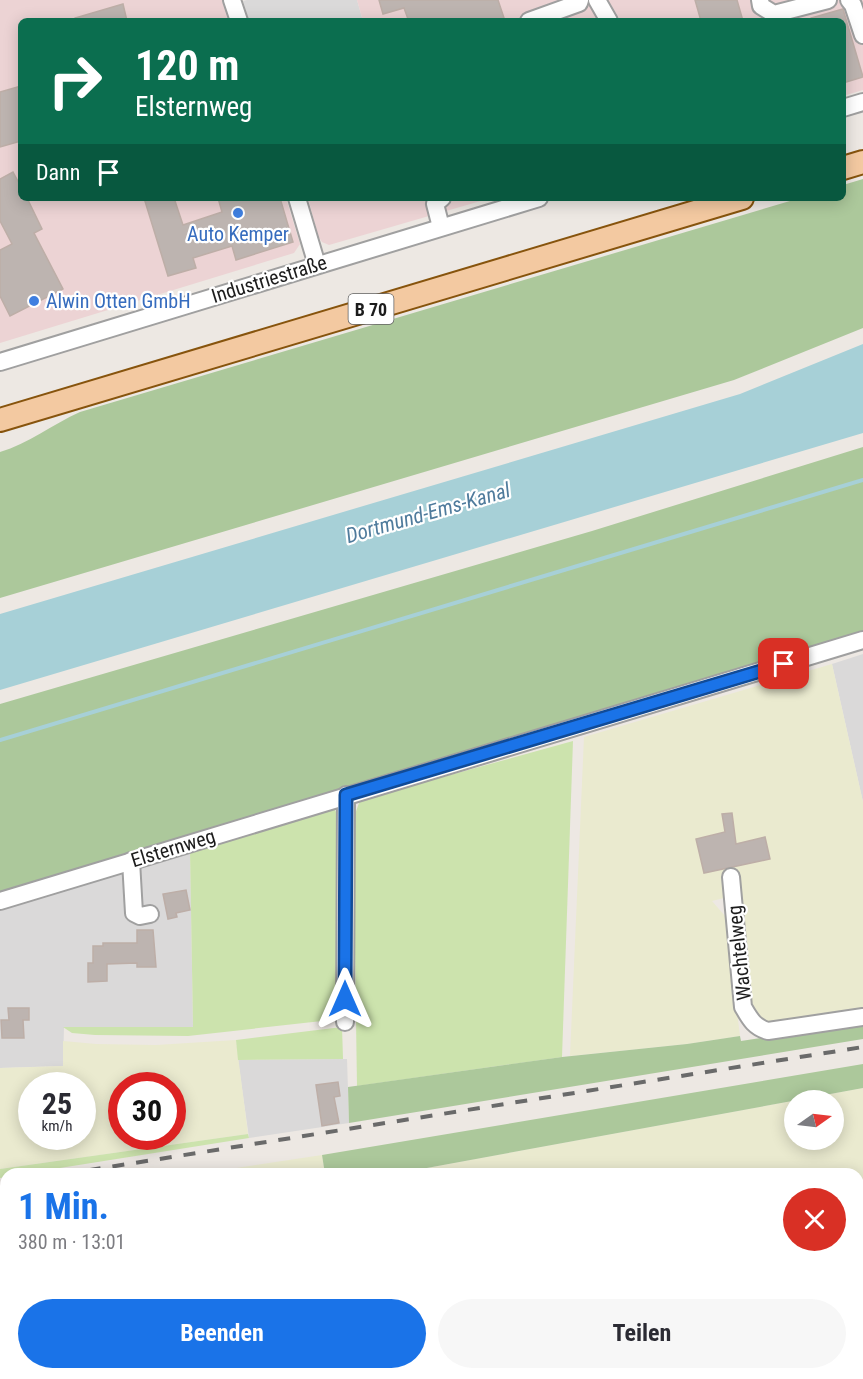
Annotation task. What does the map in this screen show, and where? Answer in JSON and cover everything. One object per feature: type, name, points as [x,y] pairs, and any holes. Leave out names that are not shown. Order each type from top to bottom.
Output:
[{"type":"main road","points":[[846,167],[863,162]]},
{"type":"main road","name":"B 70","points":[[0,420],[732,201]]},
{"type":"street","points":[[232,0],[237,18]]},
{"type":"street","points":[[537,18],[579,3],[580,0]]},
{"type":"street","points":[[597,0],[607,18]]},
{"type":"street","points":[[760,0],[761,6],[774,14],[828,0]]},
{"type":"street","points":[[849,0],[853,5],[863,35]]},
{"type":"street","points":[[846,107],[863,102]]},
{"type":"street","points":[[298,201],[317,265]]},
{"type":"street","points":[[438,201],[435,204],[441,227]]},
{"type":"street","name":"Industriestraße","points":[[0,362],[441,227],[506,203]]},
{"type":"street","name":"Elsternweg","points":[[0,901],[863,640]]},
{"type":"street","points":[[345,1022],[346,795]]},
{"type":"street","points":[[131,861],[134,914],[140,916],[150,914]]},
{"type":"street","name":"Wachtelweg","points":[[731,877],[743,1006],[750,1020],[759,1028],[768,1031],[863,1017]]},
{"type":"shaded area","points":[[0,0],[222,0],[227,18],[18,18],[18,201],[287,201],[300,244],[294,253],[0,343]]},
{"type":"shaded area","points":[[357,0],[362,18],[248,18],[243,1]]},
{"type":"shaded area","points":[[357,0],[587,0],[597,18],[362,18]]},
{"type":"shaded area","points":[[608,0],[863,0],[863,90],[846,95],[846,18],[619,18]]},
{"type":"shaded area","points":[[309,201],[481,201],[329,245],[322,242],[318,236]]},
{"type":"shaded area","points":[[863,654],[863,802],[832,664]]},
{"type":"shaded area","points":[[190,851],[193,1028],[64,1027],[63,1066],[0,1068],[0,908]]},
{"type":"shaded area","points":[[347,1059],[349,1123],[249,1138],[238,1060]]},
{"type":"green space","points":[[863,179],[863,328],[734,380],[0,598],[0,452],[21,444],[80,412],[790,201],[846,201],[846,184]]},
{"type":"green space","points":[[863,447],[863,636],[344,788],[0,893],[0,704],[592,531]]},
{"type":"green space","points":[[832,664],[863,802],[863,1012],[775,1025],[762,1020],[754,1011],[748,996],[736,895],[712,901],[725,916],[740,1036],[570,1056],[584,737]]},
{"type":"green space","points":[[573,741],[562,1057],[357,1086],[353,820],[360,800]]},
{"type":"green space","points":[[334,808],[339,818],[340,1019],[188,1036],[95,1035],[72,1033],[63,1027],[193,1027],[190,851]]},
{"type":"green space","points":[[863,1022],[863,1039],[349,1123],[348,1087],[562,1057],[740,1036],[741,1041]]},
{"type":"green space","points":[[342,1027],[343,1059],[238,1060],[236,1040]]},
{"type":"green space","points":[[236,1040],[248,1134],[186,1143],[186,1072],[108,1072],[108,1150],[135,1150],[0,1168],[0,1068],[63,1066],[63,1041],[156,1045]]},
{"type":"green space","points":[[863,1064],[863,1088],[844,1091],[784,1090],[784,1102],[427,1168],[324,1168],[322,1155]]},
{"type":"green space","points":[[863,1088],[863,1168],[427,1168],[784,1102],[784,1150],[844,1150],[844,1091]]},
{"type":"green space","points":[[248,1134],[249,1138],[186,1148],[186,1143]]},
{"type":"green space","points":[[135,1150],[173,1150],[60,1168],[7,1168]]},
{"type":"green space","points":[[322,1155],[324,1168],[236,1168]]},
{"type":"water","name":"Dortmund-Ems-Kanal","points":[[863,344],[863,433],[0,690],[0,614],[740,394]]},
{"type":"building","points":[[379,0],[498,0],[504,18],[408,18],[404,8],[383,14]]},
{"type":"building","points":[[695,0],[737,0],[742,18],[700,18]]},
{"type":"building","points":[[123,4],[126,18],[75,18]]},
{"type":"building","points":[[843,9],[846,18],[811,18]]},
{"type":"building","points":[[846,19],[863,77],[846,82]]},
{"type":"building","points":[[18,87],[18,142],[0,147],[0,92]]},
{"type":"building","points":[[13,172],[18,181],[18,201],[28,201],[42,229],[34,233],[63,289],[10,316],[0,296],[0,250],[12,244],[0,221],[0,179]]},
{"type":"building","points":[[145,201],[175,201],[183,225],[222,212],[219,201],[281,201],[293,242],[236,260],[232,246],[193,258],[196,268],[168,276]]},
{"type":"building","points":[[732,813],[736,844],[765,837],[770,859],[704,873],[696,839],[725,832],[722,814]]},
{"type":"building","points":[[186,890],[190,910],[176,913],[177,917],[168,919],[163,894]]},
{"type":"building","points":[[137,930],[153,930],[156,967],[137,967],[137,963],[107,964],[107,981],[88,982],[88,963],[93,963],[93,946],[103,946],[103,943],[137,943]]},
{"type":"building","points":[[8,1008],[29,1008],[29,1020],[23,1020],[24,1038],[2,1038],[1,1020],[9,1020]]},
{"type":"building","points":[[338,1082],[340,1096],[334,1097],[339,1123],[322,1126],[316,1085]]},
{"type":"waterway","points":[[0,740],[863,480]]},
{"type":"railway","points":[[103,1168],[863,1047]]},
{"type":"place","name":"Auto Kemper","points":[[238,213]]},
{"type":"place","name":"Alwin Otten GmbH","points":[[34,301]]},
{"type":"route","points":[[345,999],[346,795],[784,664]]}]
